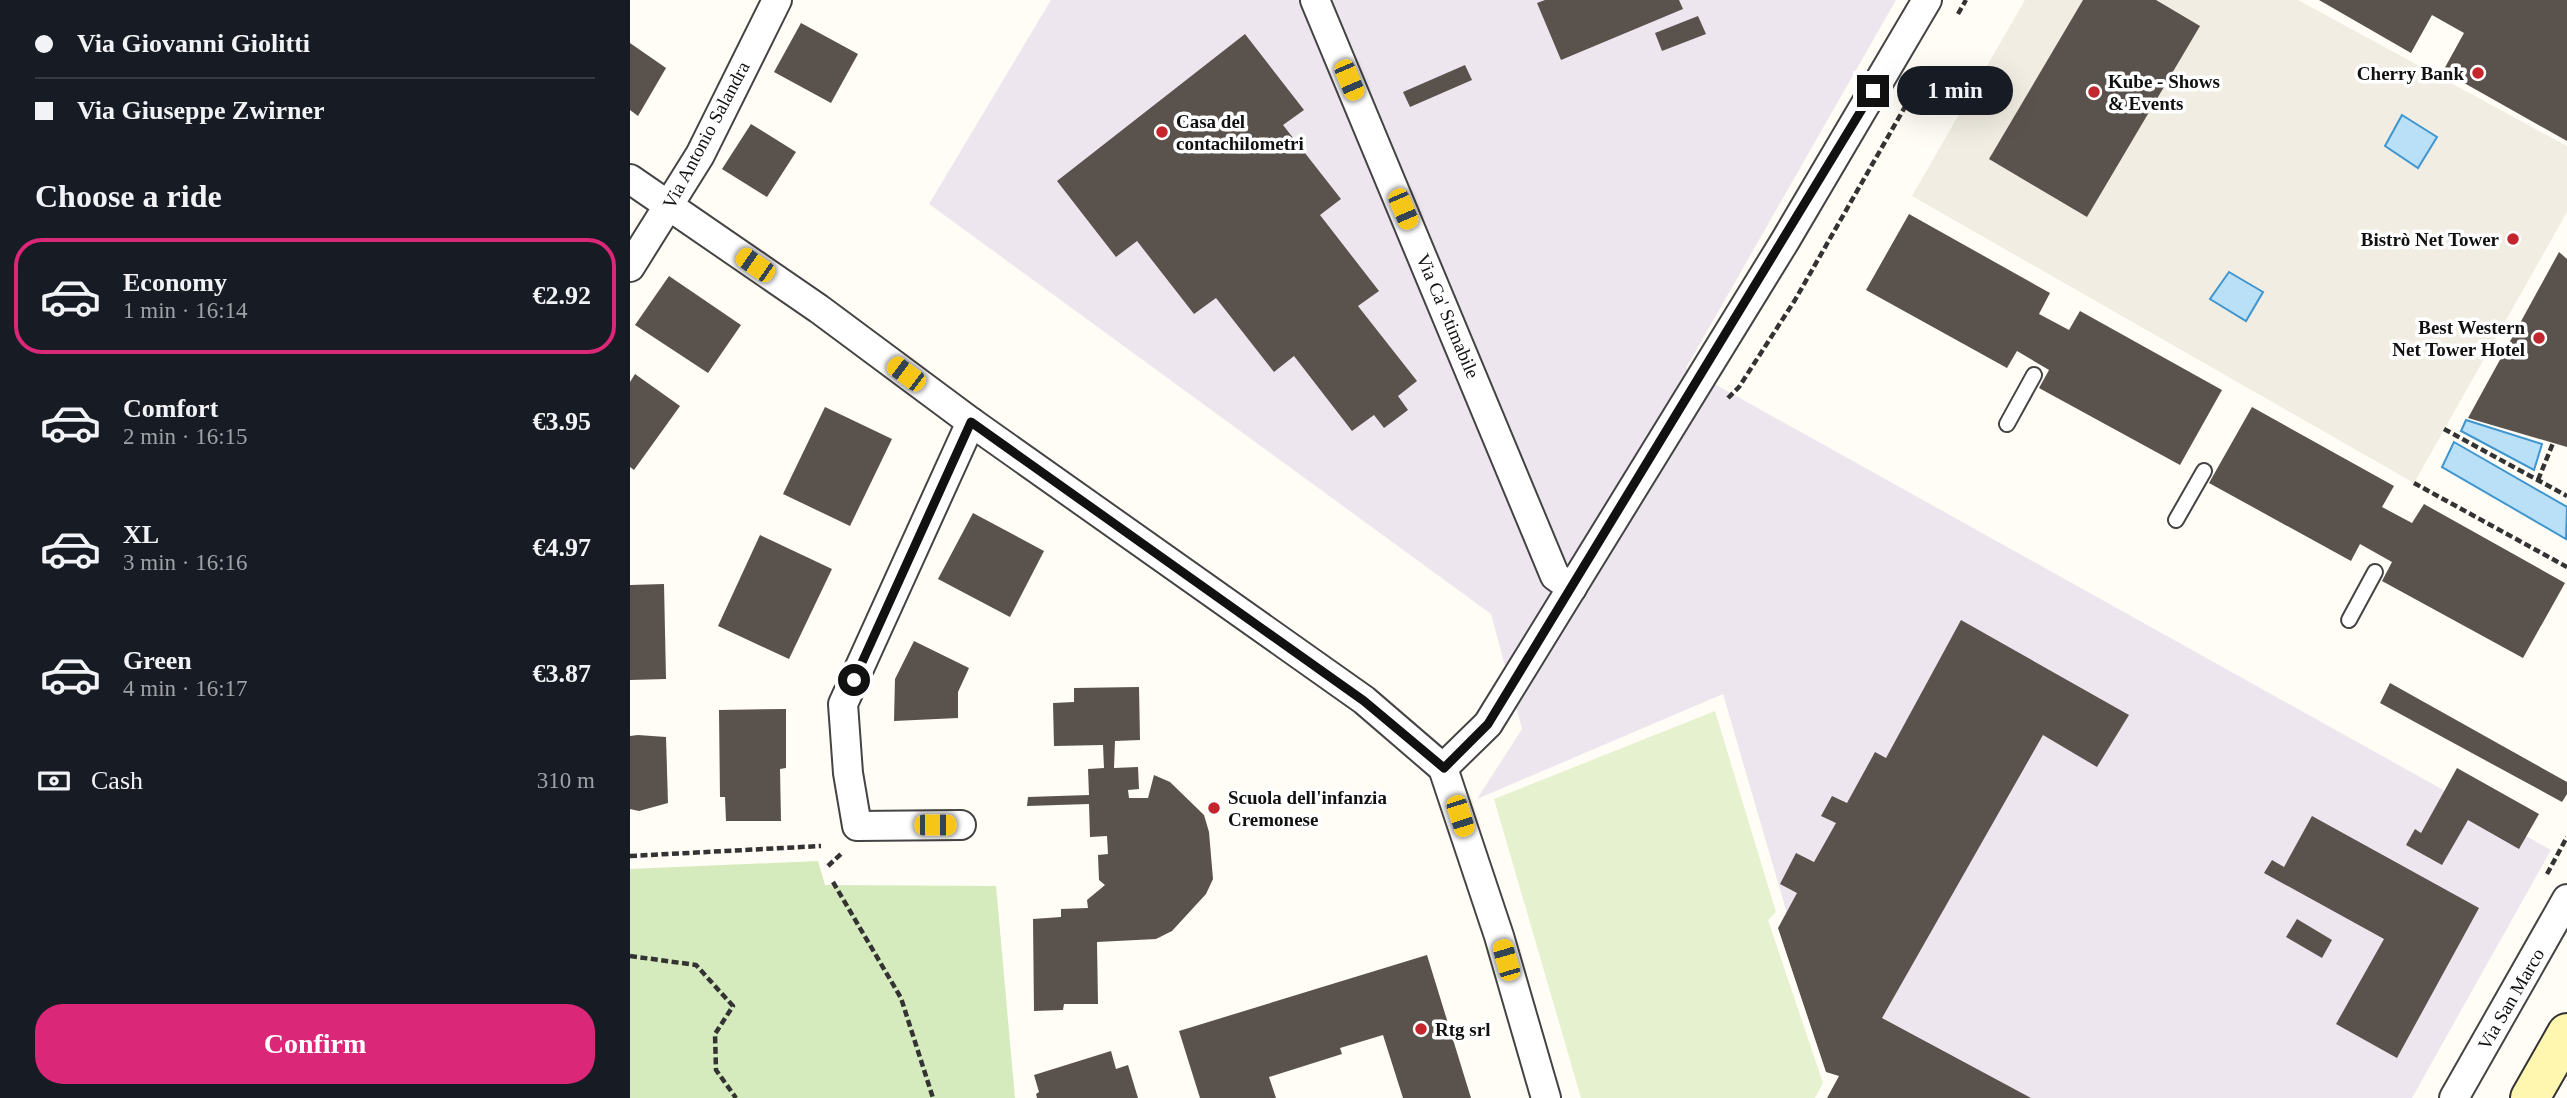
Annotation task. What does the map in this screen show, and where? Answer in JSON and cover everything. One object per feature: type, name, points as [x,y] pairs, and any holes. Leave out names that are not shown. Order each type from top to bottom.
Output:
[{"type":"main road","points":[[2530,1098],[2567,1033]]},
{"type":"street","name":"Via Antonio Salandra","points":[[630,267],[700,155],[777,0]]},
{"type":"street","name":"Via Ca' Stimabile","points":[[1315,0],[1555,576],[1572,588]]},
{"type":"street","points":[[1444,768],[1488,724],[1785,241],[1927,0]]},
{"type":"street","points":[[630,179],[819,309],[971,422],[1364,701],[1444,768],[1499,936],[1546,1098]]},
{"type":"street","points":[[961,825],[857,825],[848,773],[844,704],[971,422]]},
{"type":"street","name":"Via San Marco","points":[[2454,1098],[2567,899]]},
{"type":"lane","points":[[2007,424],[2034,375]]},
{"type":"lane","points":[[2176,520],[2204,471]]},
{"type":"lane","points":[[2349,620],[2375,572]]},
{"type":"path","points":[[2444,429],[2567,496]]},
{"type":"path","points":[[2539,480],[2553,443]]},
{"type":"path","points":[[2414,483],[2567,567]]},
{"type":"path","points":[[630,856],[821,846]]},
{"type":"path","points":[[833,882],[901,998],[933,1098]]},
{"type":"path","points":[[630,956],[696,965],[733,1006],[715,1034],[716,1070],[736,1098]]},
{"type":"shaded area","points":[[1051,0],[1896,0],[1686,368],[2551,850],[2412,1098],[1839,1098],[1851,1077],[1811,996],[1723,694],[1477,799],[1522,729],[1491,614],[929,204]]},
{"type":"shaded area","points":[[2025,0],[2298,0],[2567,146],[2567,212],[2414,483],[1912,196]]},
{"type":"green space","points":[[1715,711],[1776,912],[1768,920],[1823,1083],[1815,1098],[1581,1098],[1494,799]]},
{"type":"green space","points":[[818,861],[825,885],[996,886],[1015,1098],[630,1098],[630,869]]},
{"type":"water","points":[[2402,115],[2437,137],[2418,168],[2385,146]]},
{"type":"water","points":[[2229,272],[2263,292],[2246,321],[2210,299]]},
{"type":"water","points":[[2466,420],[2542,444],[2534,470],[2461,431]]},
{"type":"water","points":[[2454,442],[2567,507],[2566,539],[2442,467]]},
{"type":"building","points":[[1545,0],[1679,0],[1683,9],[1561,60],[1537,3]]},
{"type":"building","name":"Kube - Shows & Events","points":[[2083,0],[2156,0],[2200,26],[2087,217],[1989,159]]},
{"type":"building","points":[[2319,0],[2567,0],[2567,141],[2443,71],[2464,33],[2432,15],[2411,53]]},
{"type":"building","points":[[1698,16],[1706,34],[1662,51],[1655,33]]},
{"type":"building","points":[[801,23],[858,54],[831,103],[774,72]]},
{"type":"building","points":[[1245,34],[1304,110],[1283,125],[1341,199],[1320,215],[1379,291],[1358,306],[1417,381],[1398,396],[1408,410],[1384,428],[1374,415],[1352,431],[1294,356],[1274,372],[1216,298],[1194,314],[1137,241],[1116,257],[1057,181]]},
{"type":"building","points":[[630,43],[666,68],[638,116],[630,110]]},
{"type":"building","points":[[1465,65],[1472,80],[1410,107],[1403,92]]},
{"type":"building","points":[[751,124],[796,152],[767,197],[722,169]]},
{"type":"building","points":[[1909,214],[2050,293],[2039,314],[2069,330],[2080,311],[2222,390],[2180,465],[2039,388],[2049,370],[2017,351],[2007,368],[1866,290]]},
{"type":"building","name":"Best Western Net Tower Hotel","points":[[2559,252],[2567,259],[2567,447],[2468,418]]},
{"type":"building","points":[[669,276],[741,325],[708,373],[635,325]]},
{"type":"building","points":[[635,374],[680,406],[634,470],[630,467],[630,382]]},
{"type":"building","points":[[825,407],[892,439],[850,526],[783,494]]},
{"type":"building","points":[[2252,407],[2394,486],[2382,507],[2412,523],[2424,504],[2565,583],[2523,658],[2382,581],[2392,562],[2360,544],[2351,561],[2209,483]]},
{"type":"building","points":[[973,513],[1044,551],[1010,617],[938,579]]},
{"type":"building","points":[[760,535],[832,569],[789,659],[718,626]]},
{"type":"building","points":[[664,584],[666,679],[630,680],[630,585]]},
{"type":"building","points":[[1961,620],[2129,715],[2097,767],[2043,735],[1882,1018],[2031,1098],[1827,1098],[1839,1076],[1826,1072],[1778,928],[1797,893],[1780,884],[1796,853],[1814,862],[1836,823],[1821,816],[1832,796],[1847,803],[1875,752],[1886,758]]},
{"type":"building","points":[[914,641],[969,668],[958,692],[958,718],[894,721],[895,679]]},
{"type":"building","points":[[2390,683],[2567,782],[2567,794],[2562,802],[2380,703]]},
{"type":"building","points":[[1139,687],[1140,740],[1115,741],[1114,768],[1138,767],[1139,789],[1128,790],[1129,798],[1148,798],[1154,775],[1170,782],[1204,815],[1209,832],[1213,879],[1206,894],[1172,931],[1156,939],[1097,942],[1098,1004],[1064,1004],[1063,1010],[1034,1011],[1033,919],[1061,917],[1061,909],[1088,908],[1087,900],[1105,885],[1099,880],[1098,855],[1108,854],[1107,836],[1090,837],[1089,804],[1027,806],[1028,797],[1089,795],[1088,769],[1104,768],[1103,745],[1054,746],[1053,703],[1074,702],[1074,688]]},
{"type":"building","points":[[786,709],[786,768],[780,769],[781,821],[726,821],[725,797],[720,797],[719,710]]},
{"type":"building","points":[[630,736],[666,737],[668,803],[639,811],[630,809]]},
{"type":"building","points":[[2457,768],[2539,814],[2519,849],[2468,820],[2442,865],[2406,845],[2415,829],[2421,833]]},
{"type":"building","points":[[2312,816],[2479,908],[2397,1058],[2336,1024],[2384,939],[2264,873],[2272,860],[2284,867]]},
{"type":"building","points":[[2297,919],[2332,940],[2322,958],[2286,937]]},
{"type":"building","points":[[1427,955],[1471,1098],[1403,1098],[1383,1035],[1340,1048],[1342,1054],[1269,1077],[1276,1098],[1200,1098],[1179,1031]]},
{"type":"building","points":[[1111,1051],[1116,1069],[1128,1065],[1138,1098],[1037,1098],[1036,1094],[1039,1092],[1034,1075]]},
{"type":"place","name":"Cherry Bank","points":[[2478,73]]},
{"type":"place","name":"Kube - Shows & Events","points":[[2094,92]]},
{"type":"place","name":"Casa del contachilometri","points":[[1162,132]]},
{"type":"place","name":"Bistrò Net Tower","points":[[2513,239]]},
{"type":"place","name":"Best Western Net Tower Hotel","points":[[2539,338]]},
{"type":"place","name":"Scuola dell'infanzia Cremonese","points":[[1214,808]]},
{"type":"place","name":"Rtg srl","points":[[1421,1029]]},
{"type":"route","points":[[854,680],[971,422],[1364,701],[1408,735],[1444,768],[1488,724],[1785,241],[1873,91]]}]
